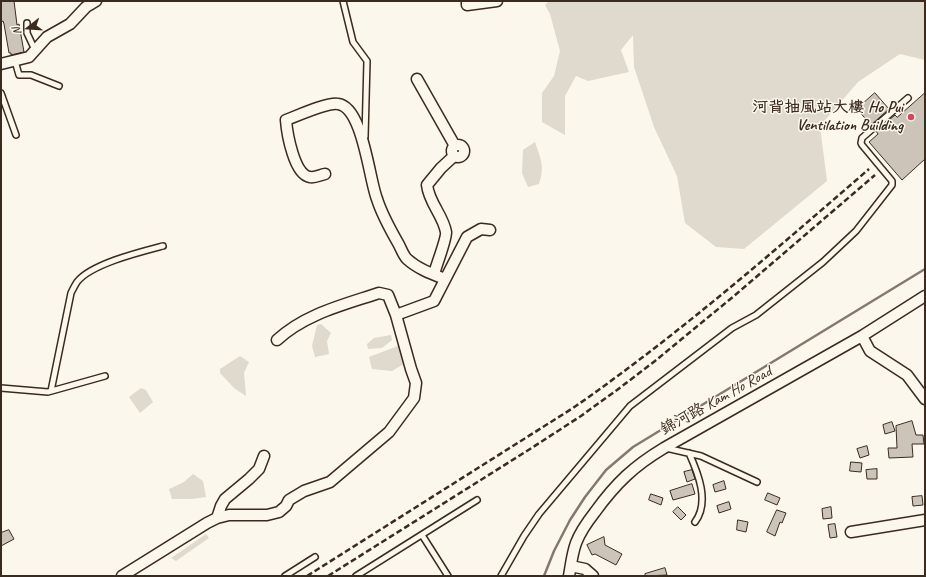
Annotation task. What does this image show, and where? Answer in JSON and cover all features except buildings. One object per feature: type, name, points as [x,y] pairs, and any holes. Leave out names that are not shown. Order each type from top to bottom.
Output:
[{"type":"street","points":[[1,64],[29,57],[48,38],[70,24],[86,7],[96,1]]},
{"type":"street","points":[[467,1],[467,5],[497,1]]},
{"type":"street","points":[[417,79],[455,146],[452,148],[454,156],[441,168],[428,185],[428,193],[442,219],[446,234],[434,274]]},
{"type":"street","points":[[325,174],[309,177],[303,174],[298,166],[288,137],[286,120],[337,103],[349,110],[354,118],[364,146],[376,198],[391,231],[406,258],[420,269],[445,279]]},
{"type":"street","points":[[396,315],[434,301],[467,237],[481,229],[490,230]]},
{"type":"street","points":[[122,576],[217,518],[229,515],[267,515],[279,512],[286,506],[288,500],[304,491],[330,482],[389,432],[414,398],[416,383],[410,369],[396,315],[388,295],[379,293],[314,315],[286,332],[277,340]]},
{"type":"street","name":"錦河路 Kam Ho Road","points":[[569,576],[573,552],[578,537],[602,502],[617,484],[635,467],[664,448],[862,336],[925,296]]},
{"type":"street","points":[[862,336],[870,351],[907,374],[925,399]]},
{"type":"street","points":[[217,518],[225,499],[259,469],[264,456]]},
{"type":"street","points":[[851,532],[925,520]]},
{"type":"street","points":[[571,566],[585,569],[593,576]]},
{"type":"lane","points":[[343,1],[353,42],[367,61],[364,146]]},
{"type":"lane","points":[[27,23],[27,33],[35,51]]},
{"type":"lane","points":[[15,61],[19,75],[31,75],[59,86]]},
{"type":"lane","points":[[1,93],[16,134]]},
{"type":"lane","points":[[501,576],[524,536],[539,514],[630,406],[732,328],[756,315],[823,262],[856,230],[892,185],[892,181],[862,145],[862,138],[908,98]]},
{"type":"lane","points":[[50,391],[71,293],[77,282],[88,272],[100,266],[163,246]]},
{"type":"lane","points":[[1,388],[50,391],[105,376]]},
{"type":"lane","points":[[664,448],[700,456],[756,482]]},
{"type":"lane","points":[[689,453],[698,473],[702,492],[702,511],[695,522]]},
{"type":"lane","points":[[356,576],[477,500]]},
{"type":"lane","points":[[422,535],[448,576]]},
{"type":"lane","points":[[285,576],[315,557]]},
{"type":"shaded area","points":[[549,1],[925,1],[925,60],[900,54],[858,82],[820,126],[827,181],[744,249],[716,247],[685,223],[677,176],[654,127],[634,67],[633,35],[621,50],[629,72],[588,81],[576,76],[565,96],[565,135],[542,122],[542,93],[554,76],[560,51],[550,14],[545,5]]},
{"type":"shaded area","points":[[535,142],[542,163],[542,172],[539,184],[528,187],[522,173],[523,150]]},
{"type":"shaded area","points":[[321,324],[331,333],[327,341],[329,354],[315,357],[312,346],[317,325]]},
{"type":"shaded area","points":[[391,335],[392,340],[382,348],[368,349],[367,344],[374,338]]},
{"type":"shaded area","points":[[398,346],[404,364],[392,371],[372,369],[369,357]]},
{"type":"shaded area","points":[[240,356],[249,362],[244,373],[246,396],[234,388],[220,373],[220,369]]},
{"type":"shaded area","points":[[141,388],[146,390],[153,402],[140,413],[129,397]]},
{"type":"shaded area","points":[[193,474],[203,481],[206,497],[172,499],[169,489],[184,482]]},
{"type":"shaded area","points":[[206,534],[209,538],[176,561],[171,558]]},
{"type":"waterway","points":[[544,576],[554,551],[570,520],[585,497],[606,470],[633,447],[925,269]]},
{"type":"railway","points":[[307,576],[573,408],[612,380],[650,352],[724,292],[869,169]]},
{"type":"railway","points":[[328,576],[530,449],[581,416],[617,390],[734,296],[875,175]]},
{"type":"place","name":"河背抽風站大樓 Ho Pui Ventilation Building","points":[[911,117]]}]
